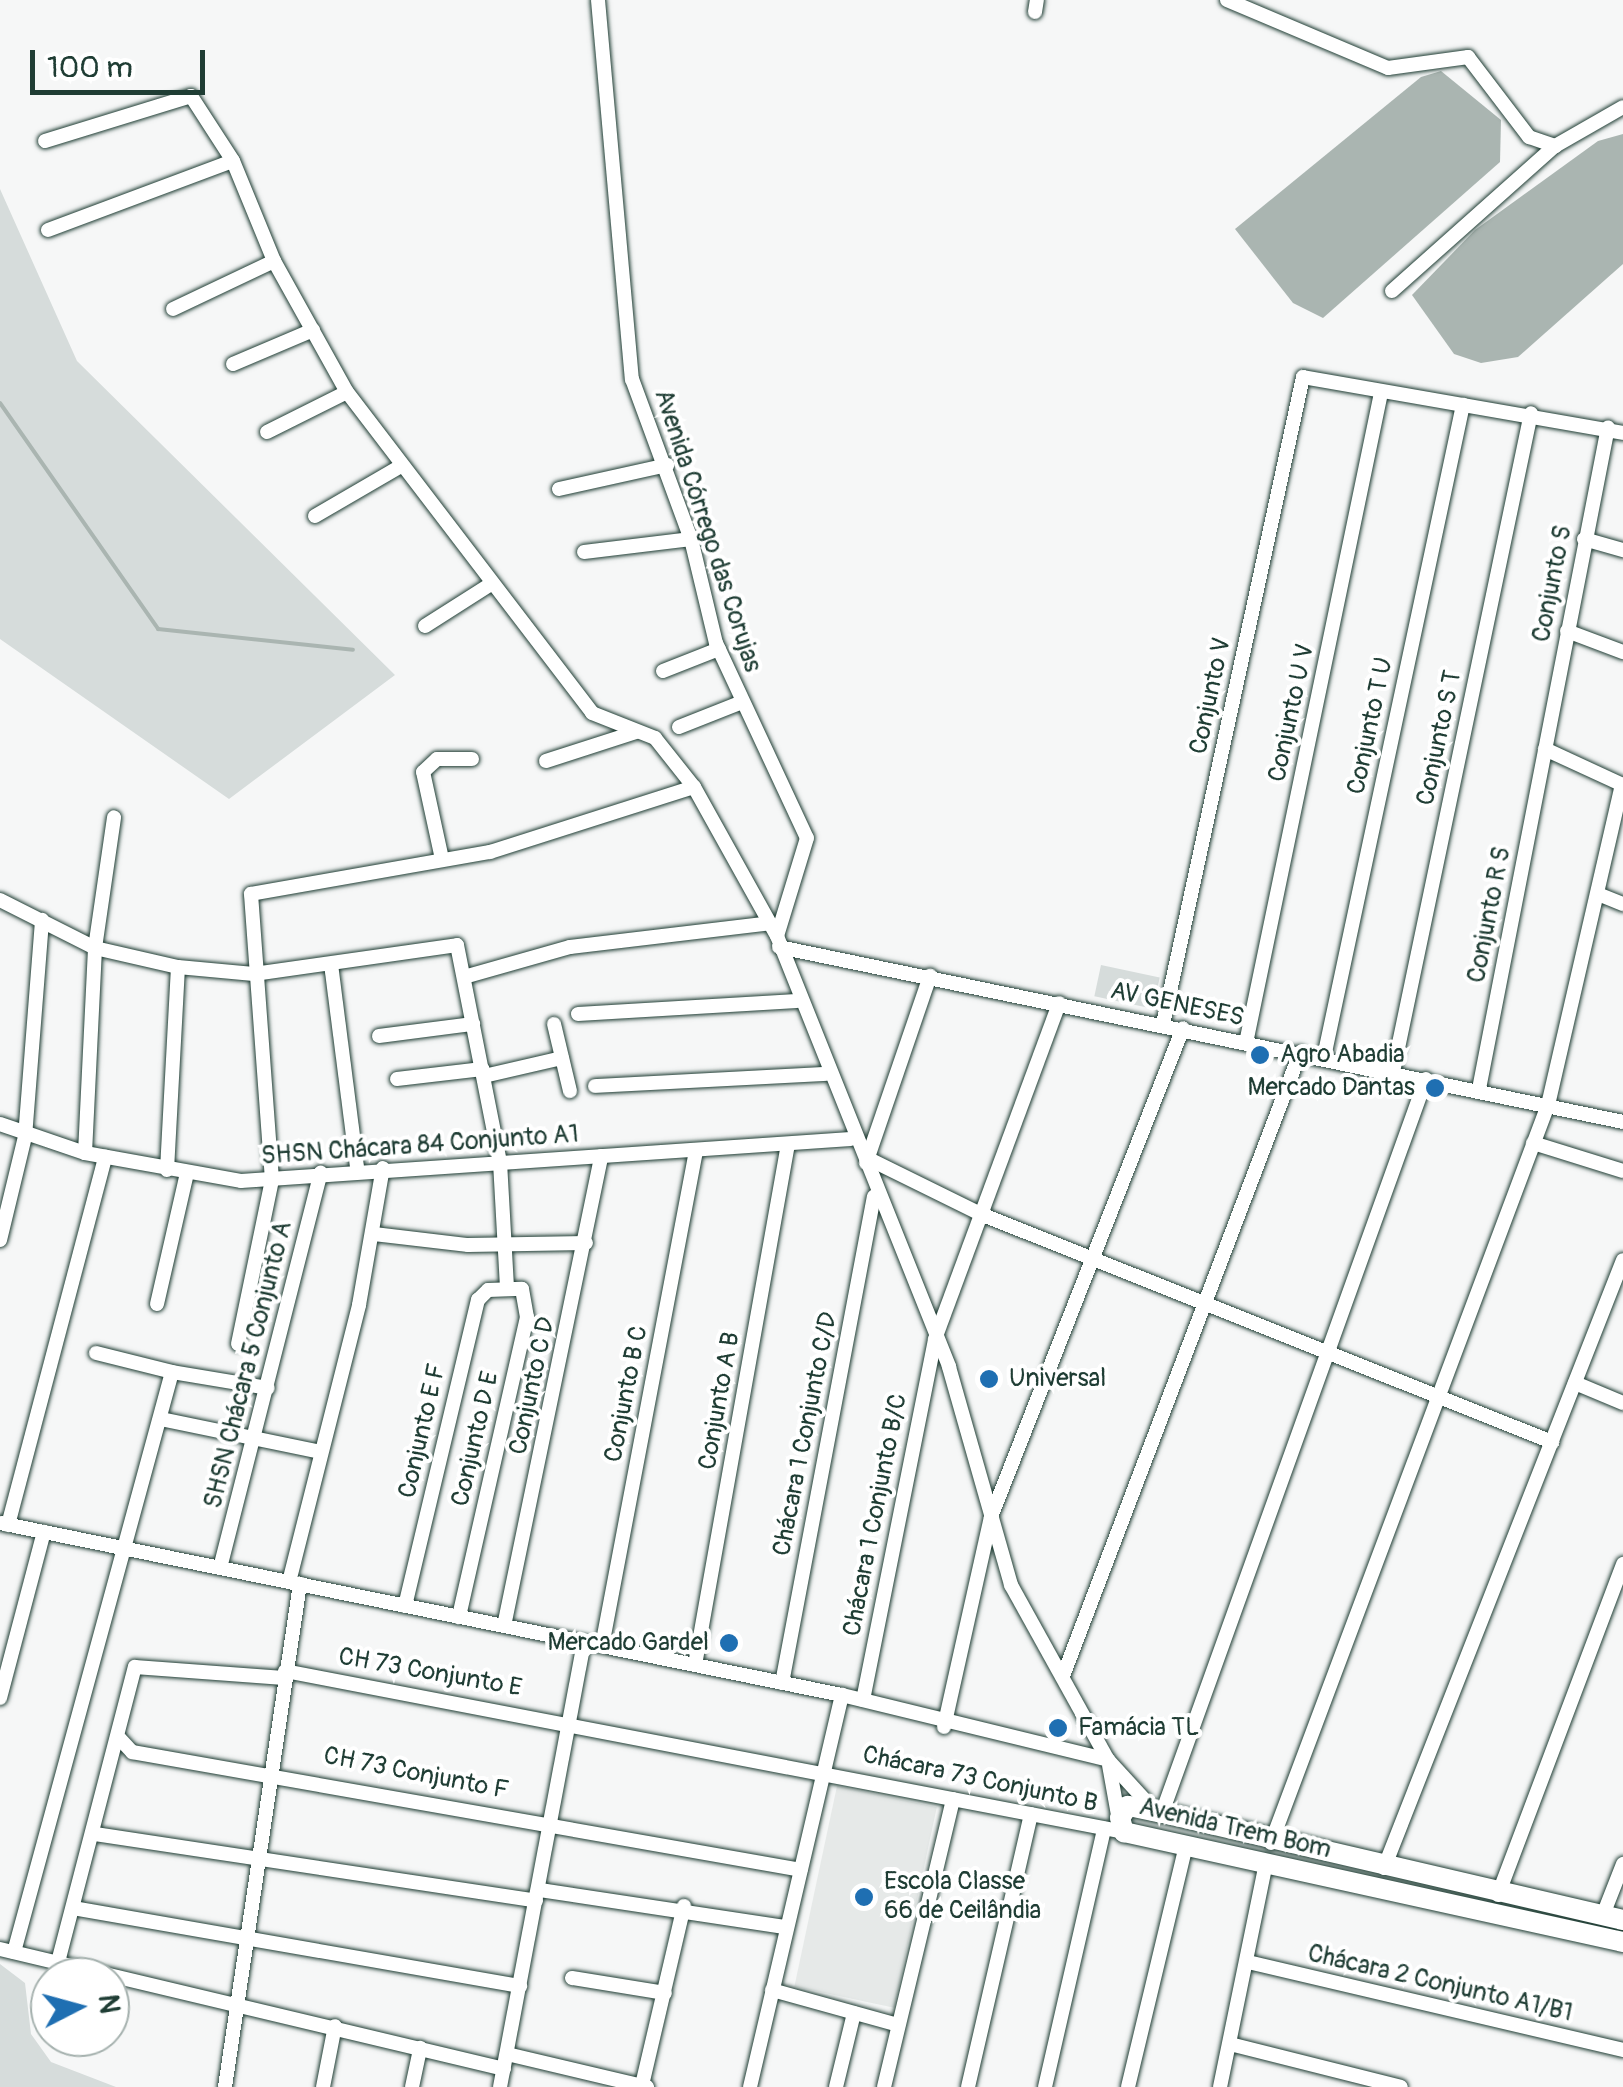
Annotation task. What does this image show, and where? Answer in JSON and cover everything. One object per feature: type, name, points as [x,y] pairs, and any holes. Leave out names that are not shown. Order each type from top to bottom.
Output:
[{"type":"street","name":"Avenida Córrego das Corujas","points":[[598,0],[626,243],[627,358],[691,539],[718,649],[807,838],[776,935]]},
{"type":"street","points":[[1227,0],[1388,68],[1468,58],[1529,137],[1555,146]]},
{"type":"street","points":[[45,140],[191,96],[233,162],[274,262],[347,392],[592,713],[641,730],[694,787],[776,935],[797,1001],[851,1139],[866,1162],[874,1194],[934,1339],[1011,1584],[1108,1760],[1159,1813],[1426,1078]]},
{"type":"street","points":[[1392,291],[1555,146],[1623,107]]},
{"type":"street","points":[[48,230],[233,162]]},
{"type":"street","points":[[173,309],[274,262]]},
{"type":"street","points":[[233,364],[313,330]]},
{"type":"street","name":"Conjunto V","points":[[1164,1024],[1303,377],[1381,393]]},
{"type":"street","points":[[267,432],[347,392]]},
{"type":"street","points":[[1381,393],[1531,413],[1623,433]]},
{"type":"street","name":"Conjunto U V","points":[[1246,1043],[1381,393]]},
{"type":"street","name":"Conjunto T U","points":[[1324,1057],[1462,404]]},
{"type":"street","name":"Conjunto S T","points":[[1393,1072],[1531,413]]},
{"type":"street","name":"Conjunto S","points":[[1545,750],[1608,428]]},
{"type":"street","points":[[559,488],[667,465]]},
{"type":"street","points":[[315,516],[401,466]]},
{"type":"street","points":[[584,552],[691,539]]},
{"type":"street","points":[[1584,539],[1623,550]]},
{"type":"street","points":[[425,626],[491,584]]},
{"type":"street","points":[[1568,631],[1623,652]]},
{"type":"street","points":[[663,670],[718,649]]},
{"type":"street","points":[[679,727],[742,702]]},
{"type":"street","points":[[546,760],[641,730]]},
{"type":"street","points":[[1220,2087],[1268,1853],[1434,1395],[1548,1105],[1622,784],[1545,750]]},
{"type":"street","name":"Conjunto R S","points":[[1478,1089],[1545,750]]},
{"type":"street","points":[[442,860],[423,772],[437,760],[472,759]]},
{"type":"street","points":[[238,1344],[272,1180],[250,894],[556,835],[694,787]]},
{"type":"street","points":[[85,1153],[96,948],[114,817]]},
{"type":"street","points":[[1598,894],[1623,904]]},
{"type":"street","points":[[0,900],[96,948],[178,967],[254,974],[457,945],[500,1162],[507,1287]]},
{"type":"street","points":[[0,1240],[25,1137],[42,920]]},
{"type":"street","name":"AV GENESES","points":[[464,977],[570,947],[776,935],[930,976],[1623,1122]]},
{"type":"street","points":[[331,964],[356,1168]]},
{"type":"street","points":[[168,1170],[178,967]]},
{"type":"street","points":[[866,1162],[930,976]]},
{"type":"street","points":[[578,1014],[797,1001]]},
{"type":"street","name":"Chácara 1 Conjunto B/C","points":[[863,1700],[934,1339],[1059,1003]]},
{"type":"street","points":[[379,1036],[473,1024]]},
{"type":"street","points":[[554,1024],[570,1091]]},
{"type":"street","points":[[944,1726],[991,1516],[1098,1260],[1183,1028]]},
{"type":"street","points":[[1064,1676],[1211,1305],[1300,1053]]},
{"type":"street","points":[[397,1079],[483,1072],[562,1058]]},
{"type":"street","points":[[595,1086],[826,1074]]},
{"type":"street","name":"SHSN Chácara 84 Conjunto A1","points":[[0,1124],[25,1137],[85,1153],[187,1173],[272,1180],[356,1168],[851,1139]]},
{"type":"street","name":"Conjunto A B","points":[[695,1665],[788,1144]]},
{"type":"street","points":[[1533,1144],[1623,1171]]},
{"type":"street","name":"Conjunto B C","points":[[602,1646],[696,1151]]},
{"type":"street","name":"Conjunto C D","points":[[504,1626],[602,1156]]},
{"type":"street","points":[[105,1157],[4,1524],[782,1682],[863,1700],[944,1726],[1108,1760]]},
{"type":"street","points":[[866,1162],[983,1215],[1552,1442]]},
{"type":"street","points":[[225,2087],[273,1770],[294,1583],[374,1234],[383,1168]]},
{"type":"street","points":[[157,1304],[187,1173]]},
{"type":"street","name":"SHSN Chácara 5 Conjunto A","points":[[220,1568],[321,1173]]},
{"type":"street","name":"Chácara 1 Conjunto C/D","points":[[782,1682],[874,1194]]},
{"type":"street","points":[[374,1234],[443,1244],[586,1243]]},
{"type":"street","points":[[1384,1868],[1623,1260]]},
{"type":"street","name":"Conjunto E F","points":[[404,1606],[476,1307],[482,1294],[507,1287]]},
{"type":"street","name":"Conjunto D E","points":[[459,1617],[530,1303],[507,1287]]},
{"type":"street","points":[[1607,1301],[1623,1308]]},
{"type":"street","points":[[96,1353],[172,1372],[268,1388]]},
{"type":"street","points":[[35,1957],[7,1951],[128,1549],[172,1372]]},
{"type":"street","points":[[1575,1382],[1623,1403]]},
{"type":"street","points":[[161,1420],[321,1452]]},
{"type":"street","points":[[0,1698],[44,1532]]},
{"type":"street","points":[[1498,1895],[1623,1564]]},
{"type":"street","points":[[500,2087],[552,1822],[566,1720],[584,1642]]},
{"type":"street","name":"CH 73 Conjunto E","points":[[120,1739],[139,1664],[285,1675],[566,1720],[827,1770]]},
{"type":"street","points":[[750,2087],[842,1695]]},
{"type":"street","points":[[59,1957],[120,1739]]},
{"type":"street","name":"CH 73 Conjunto F","points":[[120,1739],[132,1752],[273,1770],[801,1870]]},
{"type":"street","points":[[1044,2087],[1116,1829],[1108,1760]]},
{"type":"street","name":"Chácara 73 Conjunto B","points":[[827,1770],[953,1799],[1116,1829]]},
{"type":"street","points":[[884,2087],[953,1799]]},
{"type":"street","name":"Avenida Trem Bom","points":[[1613,1918],[1384,1868],[1268,1853],[1186,1845],[1116,1829],[1128,1806],[1159,1813],[1268,1853],[1623,1942]]},
{"type":"street","points":[[968,2087],[1031,1814]]},
{"type":"street","points":[[96,1834],[538,1896],[684,1906],[786,1927]]},
{"type":"street","points":[[1128,2087],[1186,1845]]},
{"type":"street","points":[[1613,1918],[1623,1864]]},
{"type":"street","points":[[130,1978],[420,2048],[645,2086],[684,1906]]},
{"type":"street","points":[[73,1908],[520,1986]]},
{"type":"street","name":"Chácara 2 Conjunto A1/B1","points":[[1248,1962],[1623,2050]]},
{"type":"street","points":[[572,1978],[665,1993]]},
{"type":"street","points":[[772,1990],[898,2025]]},
{"type":"street","points":[[836,2087],[854,2013]]},
{"type":"street","points":[[323,2087],[335,2026]]},
{"type":"street","points":[[1230,2044],[1401,2087]]},
{"type":"street","points":[[412,2087],[420,2048]]},
{"type":"shaded area","points":[[1441,71],[1501,120],[1500,162],[1323,318],[1293,303],[1235,229],[1421,77]]},
{"type":"shaded area","points":[[1623,134],[1623,264],[1518,357],[1481,363],[1454,354],[1412,295],[1475,230],[1598,141]]},
{"type":"shaded area","points":[[0,189],[77,361],[395,675],[229,799],[0,639]]},
{"type":"shaded area","points":[[1101,965],[1160,977],[1153,1009],[1094,996]]},
{"type":"shaded area","name":"Escola Classe 66 de Ceilândia","points":[[837,1786],[937,1807],[894,2008],[794,1987]]},
{"type":"shaded area","points":[[0,1964],[25,1983],[30,2057],[47,2057],[51,2062],[116,2087],[0,2087]]},
{"type":"waterway","points":[[0,403],[158,629],[353,650]]},
{"type":"place","name":"Agro Abadia","points":[[1260,1055]]},
{"type":"place","name":"Mercado Dantas","points":[[1435,1088]]},
{"type":"place","name":"Universal","points":[[989,1379]]},
{"type":"place","name":"Mercado Gardel","points":[[729,1643]]},
{"type":"place","name":"Famácia TL","points":[[1058,1728]]},
{"type":"place","name":"Escola Classe 66 de Ceilândia","points":[[864,1897]]}]
